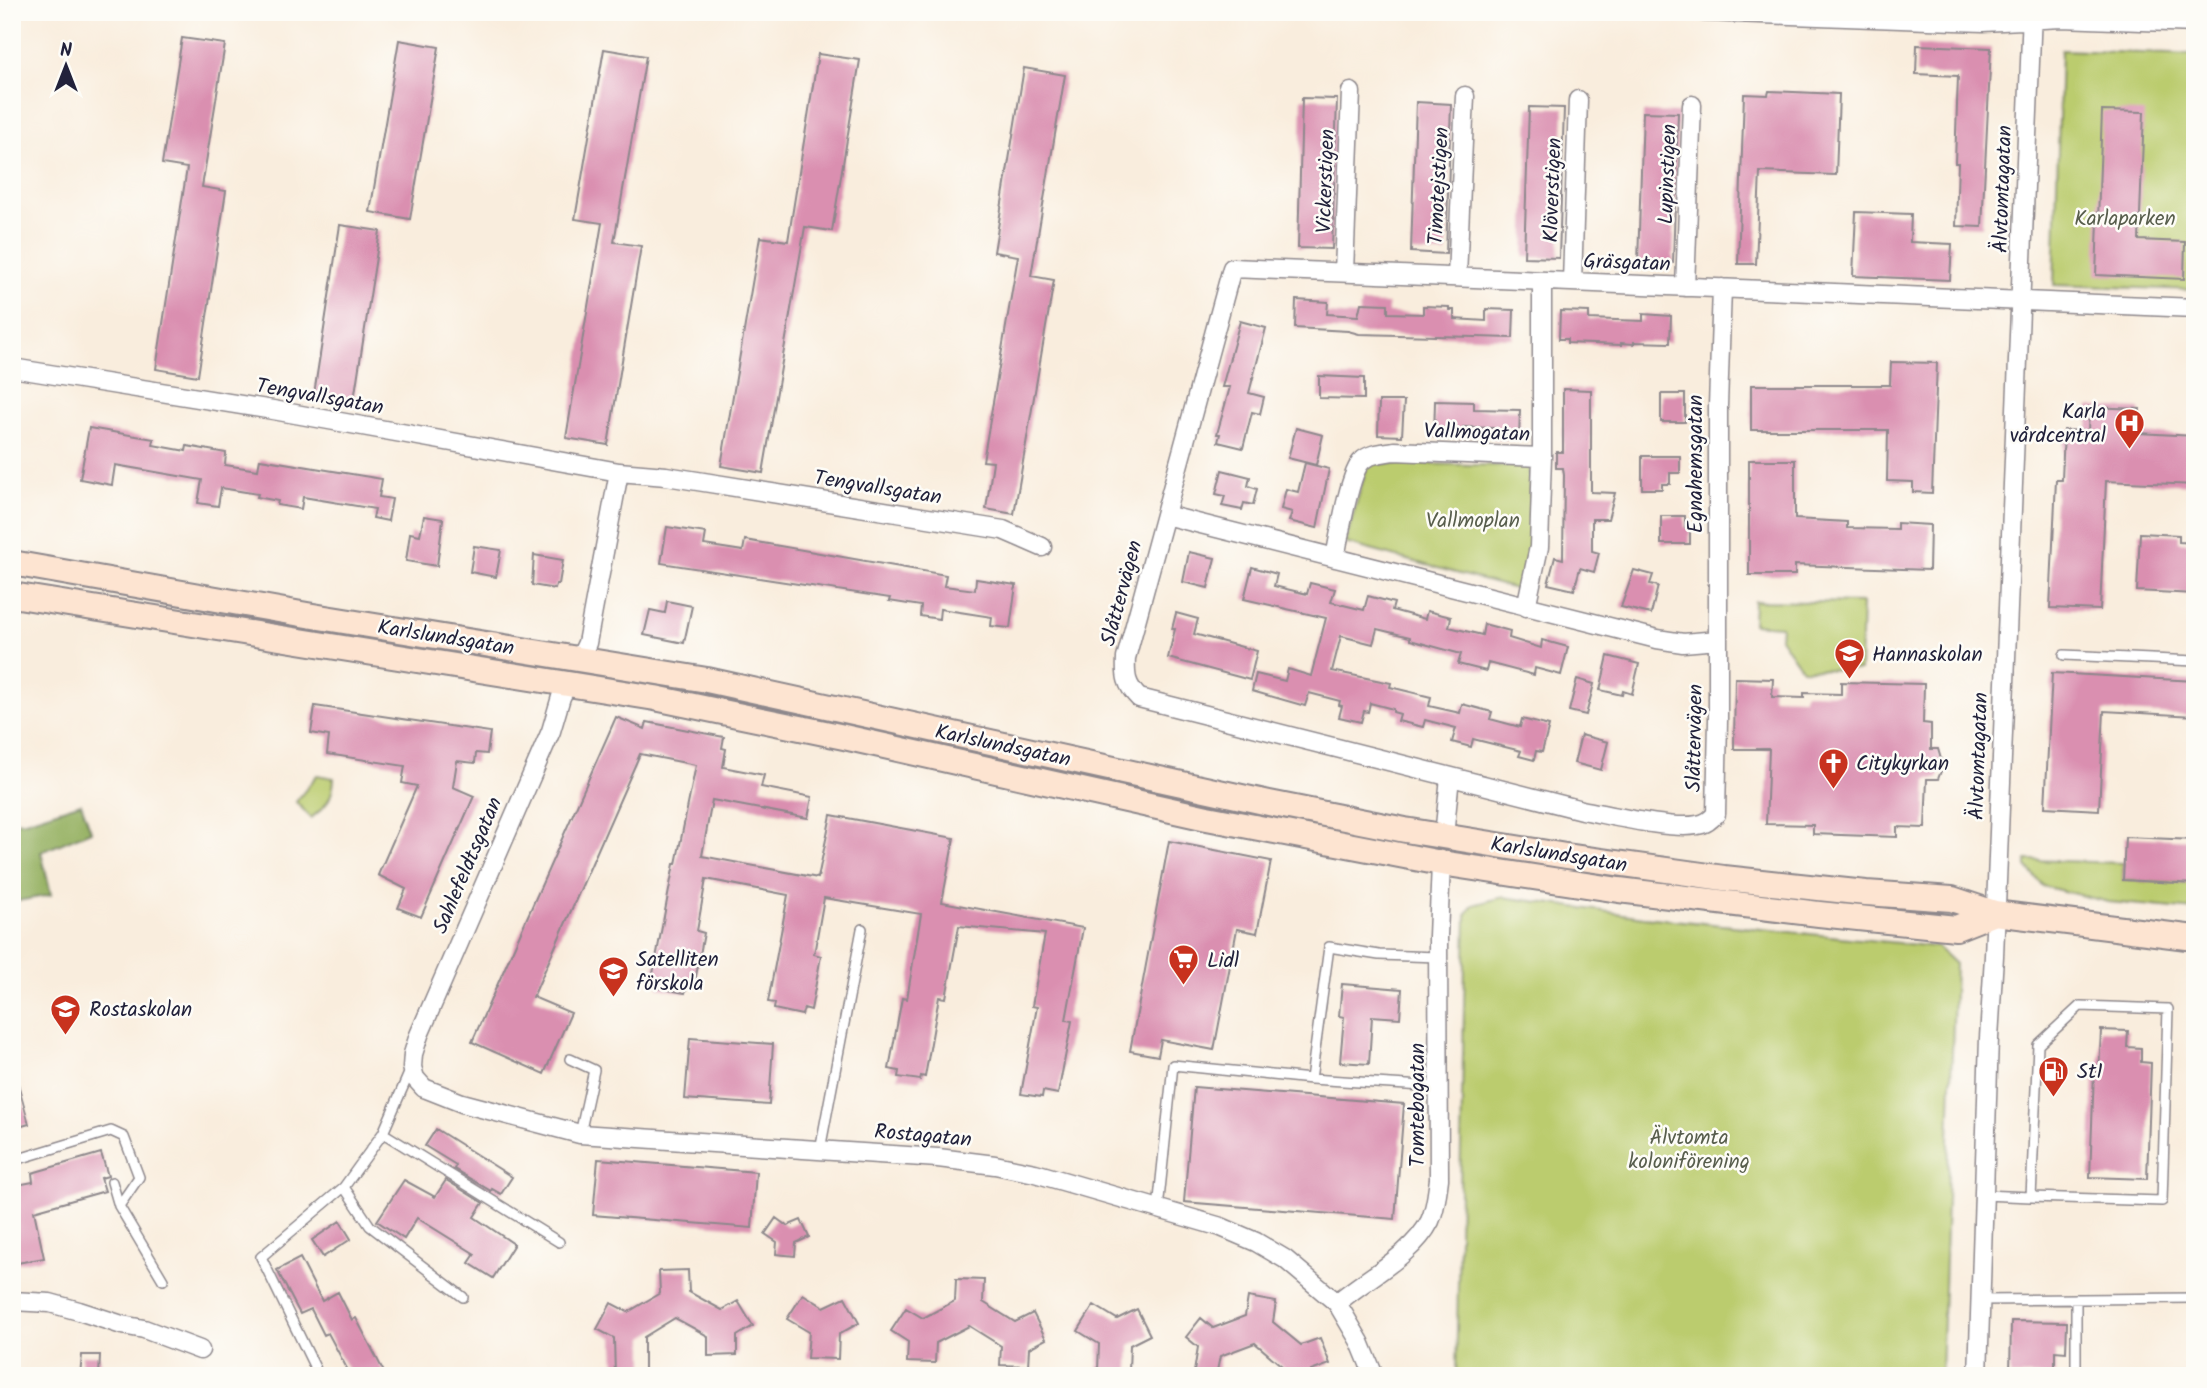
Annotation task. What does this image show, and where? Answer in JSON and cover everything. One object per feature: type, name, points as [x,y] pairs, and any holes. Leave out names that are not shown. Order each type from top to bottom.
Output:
[{"type":"main road","name":"Karlslundsgatan","points":[[12,564],[707,680],[1309,812],[1444,836],[1724,878],[1952,899],[1994,914],[2195,938]]},
{"type":"main road","name":"Karlslundsgatan","points":[[12,595],[568,683],[790,726],[1207,818],[1441,863],[1619,890],[1956,928],[1994,914]]},
{"type":"main road","points":[[568,683],[580,658]]},
{"type":"main road","points":[[1441,863],[1444,836]]},
{"type":"street","points":[[1703,12],[1983,22],[2031,15],[2195,23]]},
{"type":"street","name":"Älvtomtagatan","points":[[1978,1376],[2031,15]]},
{"type":"street","name":"Vickerstigen","points":[[1344,272],[1351,92]]},
{"type":"street","name":"Timotejstigen","points":[[1457,277],[1465,96]]},
{"type":"street","name":"Klöverstigen","points":[[1572,282],[1578,100]]},
{"type":"street","name":"Lupinstigen","points":[[1685,287],[1692,105]]},
{"type":"street","name":"Gräsgatan","points":[[1232,268],[2195,308]]},
{"type":"street","name":"Slåttervägen","points":[[1232,268],[1126,658],[1125,675],[1129,688],[1139,698],[1582,810],[1646,821],[1697,825],[1709,821],[1716,814],[1718,640]]},
{"type":"street","points":[[1542,281],[1542,457]]},
{"type":"street","name":"Egnahemsgatan","points":[[1718,640],[1719,311],[1722,288]]},
{"type":"street","name":"Tengvallsgatan","points":[[12,368],[273,410],[620,472],[666,476],[1003,530],[1042,547]]},
{"type":"street","name":"Vallmogatan","points":[[1335,558],[1354,476],[1362,461],[1370,457],[1394,452],[1542,457],[1539,547],[1526,607]]},
{"type":"street","points":[[580,658],[587,643],[620,472]]},
{"type":"street","points":[[1165,515],[1657,639],[1683,643],[1718,640]]},
{"type":"street","name":"Sahlefeldtsgatan","points":[[412,1067],[419,1035],[551,731],[561,696],[568,683]]},
{"type":"street","points":[[1444,836],[1450,777]]},
{"type":"street","name":"Tomtebogatan","points":[[1337,1303],[1404,1252],[1429,1223],[1435,1206],[1439,1179],[1438,957],[1441,863]]},
{"type":"street","name":"Rostagatan","points":[[412,1067],[415,1078],[424,1088],[436,1094],[462,1104],[580,1134],[938,1158],[995,1165],[1035,1173],[1221,1227],[1256,1242],[1285,1259],[1337,1303],[1360,1342],[1374,1376]]},
{"type":"street","points":[[12,1301],[50,1303],[144,1329],[200,1350]]},
{"type":"lane","points":[[2064,655],[2195,661]]},
{"type":"lane","points":[[820,1150],[862,929]]},
{"type":"lane","points":[[1311,1079],[1329,947],[1379,955],[1438,957]]},
{"type":"lane","points":[[1983,1195],[2031,1197],[2162,1202],[2168,1009],[2080,1006],[2038,1045],[2031,1197]]},
{"type":"lane","points":[[570,1059],[594,1070],[580,1134]]},
{"type":"lane","points":[[1158,1209],[1173,1065],[1311,1079],[1440,1087]]},
{"type":"lane","points":[[319,1376],[261,1257],[344,1187],[383,1133],[412,1067]]},
{"type":"lane","points":[[12,1161],[111,1131],[124,1137],[138,1177],[119,1206]]},
{"type":"lane","points":[[383,1133],[559,1242]]},
{"type":"lane","points":[[113,1182],[119,1206],[163,1280]]},
{"type":"lane","points":[[344,1187],[370,1226],[463,1297]]},
{"type":"lane","points":[[1980,1300],[2195,1298]]},
{"type":"lane","points":[[2076,1299],[2076,1376]]},
{"type":"green space","name":"Karlaparken","points":[[2061,50],[2195,55],[2195,290],[2054,285]]},
{"type":"green space","name":"Vallmoplan","points":[[1368,463],[1529,466],[1531,540],[1519,590],[1345,543]]},
{"type":"green space","points":[[1754,601],[1862,603],[1860,670],[1802,669],[1780,638],[1781,626],[1753,624]]},
{"type":"green space","points":[[317,775],[334,778],[328,801],[311,818],[296,802]]},
{"type":"green space","points":[[81,803],[91,831],[41,852],[51,895],[12,902],[12,822],[25,821]]},
{"type":"green space","points":[[2027,860],[2123,863],[2123,880],[2195,884],[2195,910],[2108,902],[2043,886],[2027,868]]},
{"type":"green space","name":"Älvtomta koloniförening","points":[[1503,897],[1644,917],[1937,947],[1955,964],[1941,1376],[1456,1376],[1466,915],[1473,905]]},
{"type":"building","points":[[182,38],[225,44],[202,187],[226,191],[198,376],[156,369],[187,168],[162,164]]},
{"type":"building","points":[[399,40],[439,47],[410,219],[370,212]]},
{"type":"building","points":[[1917,45],[1991,48],[1982,227],[1956,226],[1958,76],[1916,74]]},
{"type":"building","points":[[604,49],[646,56],[614,242],[641,246],[608,445],[566,438],[602,223],[575,219]]},
{"type":"building","points":[[818,54],[860,60],[832,231],[805,227],[763,473],[721,466],[760,237],[788,241]]},
{"type":"building","points":[[1024,68],[1065,75],[1031,276],[1054,280],[1014,514],[986,509],[993,462],[983,461],[1018,256],[994,252]]},
{"type":"building","points":[[1769,91],[1839,94],[1836,175],[1760,172],[1756,264],[1738,264],[1744,94],[1768,95]]},
{"type":"building","points":[[1302,98],[1337,99],[1332,249],[1298,248]]},
{"type":"building","points":[[1416,102],[1451,104],[1446,254],[1411,252]]},
{"type":"building","points":[[1529,107],[1564,108],[1559,258],[1524,257]]},
{"type":"building","points":[[2102,111],[2144,112],[2139,240],[2185,242],[2184,279],[2096,275]]},
{"type":"building","points":[[1643,112],[1678,113],[1673,263],[1638,262]]},
{"type":"building","points":[[1856,212],[1911,214],[1910,242],[1952,244],[1950,280],[1853,276]]},
{"type":"building","points":[[340,225],[380,231],[354,400],[314,394]]},
{"type":"building","points":[[1296,300],[1328,302],[1327,314],[1358,316],[1361,303],[1388,304],[1388,313],[1423,314],[1423,306],[1449,307],[1449,310],[1454,310],[1454,319],[1486,321],[1486,309],[1514,310],[1513,338],[1359,334],[1295,328]]},
{"type":"building","points":[[1560,311],[1589,312],[1589,319],[1643,321],[1643,314],[1671,316],[1670,343],[1567,343],[1567,339],[1559,339]]},
{"type":"building","points":[[1240,321],[1266,328],[1249,393],[1264,397],[1260,414],[1252,412],[1243,448],[1218,442],[1220,434],[1217,434],[1230,387],[1222,387]]},
{"type":"building","points":[[1891,362],[1937,363],[1932,493],[1913,492],[1913,482],[1887,481],[1888,430],[1751,430],[1751,385],[1890,385]]},
{"type":"building","points":[[1319,376],[1364,378],[1364,399],[1319,398]]},
{"type":"building","points":[[1563,389],[1591,390],[1591,492],[1615,493],[1608,519],[1592,519],[1592,551],[1599,553],[1594,572],[1580,568],[1574,590],[1548,584],[1555,557],[1563,559],[1564,475],[1563,468],[1556,468],[1556,452],[1563,452]]},
{"type":"building","points":[[1661,394],[1685,394],[1685,422],[1661,422]]},
{"type":"building","points":[[1379,401],[1404,401],[1402,436],[1378,435]]},
{"type":"building","points":[[1435,401],[1474,402],[1474,409],[1520,410],[1519,440],[1493,439],[1493,428],[1463,427],[1463,438],[1434,437]]},
{"type":"building","points":[[2089,407],[2140,409],[2138,433],[2195,436],[2195,485],[2106,481],[2100,610],[2050,608],[2056,480],[2062,480],[2064,430],[2088,431]]},
{"type":"building","points":[[89,428],[154,439],[153,445],[186,451],[187,446],[226,453],[225,465],[258,470],[260,459],[382,479],[379,497],[392,499],[388,521],[373,518],[375,509],[303,497],[301,509],[277,505],[278,501],[257,497],[258,494],[221,488],[218,506],[198,503],[202,480],[115,465],[112,485],[80,479]]},
{"type":"building","points":[[1296,428],[1323,435],[1316,465],[1288,458]]},
{"type":"building","points":[[1642,456],[1680,456],[1680,473],[1670,473],[1670,484],[1662,484],[1662,489],[1642,489]]},
{"type":"building","points":[[1749,460],[1795,460],[1795,519],[1847,522],[1847,528],[1897,529],[1897,523],[1930,525],[1929,570],[1795,565],[1795,575],[1749,575]]},
{"type":"building","points":[[1305,463],[1329,469],[1317,528],[1289,521],[1292,512],[1281,509],[1286,489],[1298,492]]},
{"type":"building","points":[[1222,470],[1250,477],[1248,486],[1257,489],[1253,505],[1244,503],[1242,510],[1222,506],[1225,496],[1216,494]]},
{"type":"building","points":[[424,516],[443,519],[437,566],[406,561],[410,533],[420,535]]},
{"type":"building","points":[[1661,516],[1685,516],[1685,527],[1690,527],[1690,544],[1661,544]]},
{"type":"building","points":[[667,527],[706,533],[704,545],[743,551],[745,540],[946,575],[944,586],[975,590],[976,579],[1016,585],[1010,628],[991,626],[992,617],[940,609],[939,619],[920,616],[921,606],[889,601],[890,598],[661,563]]},
{"type":"building","points":[[2140,533],[2179,535],[2179,542],[2195,543],[2195,594],[2137,591]]},
{"type":"building","points":[[474,546],[501,550],[496,577],[470,572]]},
{"type":"building","points":[[1189,552],[1215,558],[1208,588],[1183,582]]},
{"type":"building","points":[[534,555],[563,560],[559,584],[556,584],[555,589],[532,585]]},
{"type":"building","points":[[1252,567],[1277,574],[1274,586],[1307,594],[1310,583],[1335,589],[1331,602],[1364,610],[1368,596],[1394,603],[1392,610],[1425,619],[1427,611],[1451,617],[1449,627],[1482,635],[1484,624],[1510,631],[1509,638],[1541,648],[1542,640],[1568,647],[1561,675],[1535,668],[1534,675],[1488,663],[1486,671],[1458,664],[1461,654],[1377,629],[1373,644],[1341,636],[1332,671],[1391,683],[1390,687],[1431,697],[1429,706],[1460,713],[1462,704],[1492,712],[1490,719],[1520,727],[1522,719],[1549,726],[1542,752],[1536,751],[1534,760],[1519,756],[1521,751],[1473,739],[1471,747],[1452,742],[1456,728],[1425,720],[1423,727],[1398,721],[1400,714],[1393,712],[1393,709],[1370,703],[1361,722],[1339,717],[1342,706],[1339,705],[1340,701],[1309,693],[1305,706],[1252,691],[1256,674],[1285,681],[1288,669],[1311,676],[1326,618],[1244,599]]},
{"type":"building","points":[[1634,570],[1653,575],[1650,584],[1658,586],[1651,614],[1621,607]]},
{"type":"building","points":[[667,601],[692,606],[684,643],[644,635],[650,610],[665,613]]},
{"type":"building","points":[[1176,613],[1198,619],[1194,634],[1257,651],[1250,680],[1168,658]]},
{"type":"building","points":[[1608,656],[1639,664],[1632,694],[1623,691],[1622,695],[1600,690]]},
{"type":"building","points":[[2052,673],[2195,681],[2195,716],[2104,711],[2099,810],[2045,807]]},
{"type":"building","points":[[1735,678],[1773,679],[1772,697],[1804,698],[1804,693],[1841,694],[1841,682],[1924,684],[1923,723],[1931,724],[1931,749],[1938,749],[1943,766],[1938,779],[1927,779],[1925,828],[1897,827],[1897,837],[1813,834],[1813,825],[1766,824],[1769,749],[1734,749]]},
{"type":"building","points":[[1577,679],[1594,684],[1586,715],[1569,711]]},
{"type":"building","points":[[315,706],[490,732],[487,754],[476,753],[475,763],[457,761],[453,787],[474,796],[421,917],[398,908],[406,889],[378,875],[417,786],[402,783],[405,766],[327,754],[329,736],[311,733]]},
{"type":"building","points":[[616,717],[645,729],[647,722],[724,737],[722,748],[726,749],[723,767],[764,775],[761,787],[812,797],[808,818],[712,800],[702,856],[818,878],[831,815],[954,838],[942,902],[1083,928],[1066,1020],[1072,1021],[1058,1094],[1043,1091],[1042,1097],[1021,1094],[1037,1007],[1032,1006],[1045,934],[959,926],[946,998],[939,997],[925,1077],[921,1076],[920,1080],[898,1077],[899,1071],[889,1069],[902,998],[907,999],[921,914],[824,898],[814,954],[821,956],[811,1010],[804,1008],[802,1015],[774,1009],[775,1003],[768,1002],[788,895],[706,879],[697,931],[704,933],[694,987],[687,986],[685,993],[658,988],[660,981],[652,979],[696,765],[640,754],[533,997],[571,1013],[544,1074],[472,1042]]},
{"type":"building","points":[[1581,735],[1608,742],[1601,770],[1574,763]]},
{"type":"building","points":[[2125,837],[2195,840],[2195,884],[2123,880]]},
{"type":"building","name":"Lidl","points":[[1169,841],[1271,861],[1257,933],[1237,929],[1214,1050],[1161,1040],[1158,1056],[1130,1051]]},
{"type":"building","points":[[1342,984],[1402,989],[1400,1018],[1372,1016],[1369,1064],[1340,1062],[1344,1017],[1339,1016]]},
{"type":"building","points":[[2101,1030],[2128,1031],[2127,1047],[2141,1048],[2141,1062],[2151,1063],[2147,1179],[2090,1177],[2094,1072],[2099,1072]]},
{"type":"building","points":[[690,1038],[773,1044],[769,1105],[685,1099]]},
{"type":"building","points":[[17,1080],[29,1124],[12,1129],[12,1081]]},
{"type":"building","points":[[1194,1087],[1404,1104],[1395,1219],[1184,1202]]},
{"type":"building","points":[[436,1129],[512,1177],[501,1194],[454,1169],[456,1165],[425,1146]]},
{"type":"building","points":[[101,1153],[108,1176],[101,1178],[105,1191],[34,1211],[44,1258],[12,1264],[12,1186],[33,1182],[32,1173]]},
{"type":"building","points":[[598,1159],[756,1172],[752,1228],[593,1215]]},
{"type":"building","points":[[404,1180],[435,1197],[446,1180],[483,1203],[474,1217],[514,1244],[493,1278],[469,1263],[475,1254],[417,1218],[404,1239],[377,1221]]},
{"type":"building","points":[[776,1218],[787,1226],[801,1220],[809,1237],[796,1243],[795,1256],[776,1254],[777,1242],[765,1234]]},
{"type":"building","points":[[340,1221],[351,1239],[323,1257],[312,1240]]},
{"type":"building","points":[[300,1258],[322,1301],[338,1292],[352,1320],[356,1318],[386,1376],[351,1376],[328,1333],[324,1335],[311,1309],[300,1314],[277,1270]]},
{"type":"building","points":[[688,1270],[689,1292],[722,1310],[738,1301],[753,1326],[737,1336],[737,1355],[708,1356],[708,1336],[675,1318],[644,1337],[644,1376],[615,1376],[614,1338],[597,1329],[611,1303],[628,1312],[660,1293],[659,1271]]},
{"type":"building","points":[[956,1279],[984,1280],[983,1302],[1015,1322],[1033,1313],[1046,1339],[1029,1348],[1028,1366],[1000,1365],[1001,1346],[969,1326],[936,1343],[935,1363],[907,1362],[908,1342],[891,1331],[906,1308],[923,1318],[955,1301]]},
{"type":"building","points":[[803,1294],[824,1307],[845,1297],[859,1323],[839,1334],[838,1359],[807,1358],[809,1332],[787,1319]]},
{"type":"building","points":[[1248,1297],[1276,1302],[1273,1322],[1301,1345],[1320,1338],[1330,1364],[1311,1371],[1310,1376],[1282,1376],[1283,1367],[1255,1343],[1220,1356],[1216,1376],[1194,1372],[1198,1347],[1186,1337],[1201,1318],[1213,1328],[1245,1316]]},
{"type":"building","points":[[1094,1305],[1117,1319],[1137,1309],[1150,1335],[1130,1345],[1129,1371],[1098,1370],[1099,1344],[1078,1331]]},
{"type":"building","points":[[2011,1321],[2067,1322],[2066,1352],[2055,1351],[2055,1376],[2010,1376]]},
{"type":"building","points":[[82,1355],[100,1355],[99,1376],[80,1376]]},
{"type":"place","name":"Karla vårdcentral","points":[[2129,450]]},
{"type":"place","name":"Hannaskolan","points":[[1849,681]]},
{"type":"place","name":"Citykyrkan","points":[[1833,790]]},
{"type":"place","name":"Lidl","points":[[1184,987]]},
{"type":"place","name":"Satelliten förskola","points":[[613,998]]},
{"type":"place","name":"Rostaskolan","points":[[66,1036]]},
{"type":"place","name":"St1","points":[[2054,1098]]}]
